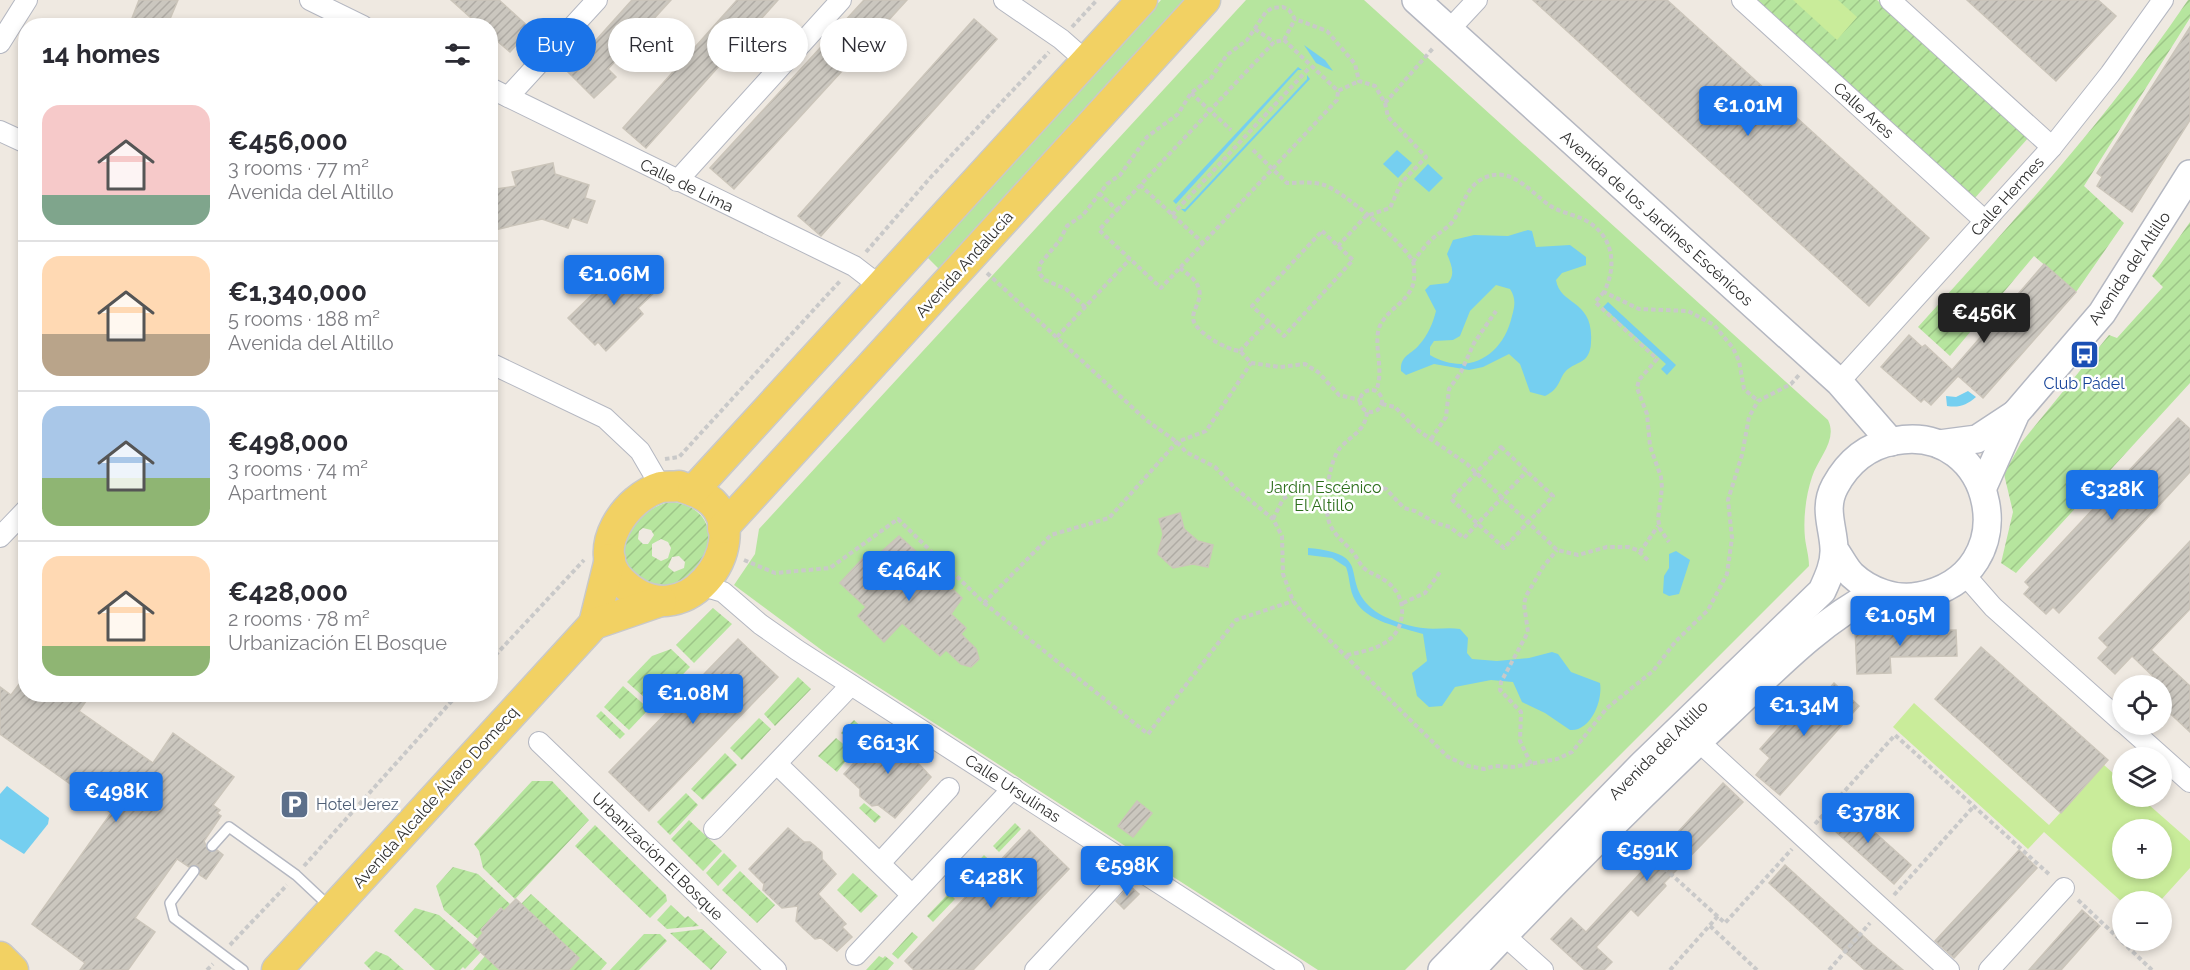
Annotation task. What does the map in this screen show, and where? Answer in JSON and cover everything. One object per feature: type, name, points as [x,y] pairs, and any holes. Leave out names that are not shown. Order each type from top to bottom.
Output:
[{"type":"main road","points":[[693,491],[1142,0]]},
{"type":"main road","name":"Avenida Andalucía","points":[[723,528],[1205,0]]},
{"type":"main road","points":[[661,474],[713,503],[722,520],[723,528],[720,557],[703,586],[670,602],[632,592],[599,557],[617,522],[661,474]]},
{"type":"main road","name":"Avenida Alcalde Álvaro Domecq","points":[[594,624],[599,557]]},
{"type":"main road","name":"Avenida Alcalde Álvaro Domecq","points":[[277,970],[594,624],[661,601]]},
{"type":"main road","points":[[0,957],[13,970]]},
{"type":"street","points":[[0,43],[27,0]]},
{"type":"street","points":[[499,93],[597,0]]},
{"type":"street","points":[[677,181],[841,0]]},
{"type":"street","points":[[1004,0],[1061,39],[1086,61]]},
{"type":"street","name":"Avenida de los Jardines Escénicos","points":[[1416,0],[1839,382],[1891,442]]},
{"type":"street","points":[[1449,30],[1477,0]]},
{"type":"street","name":"Calle Ares","points":[[1742,0],[1985,221]]},
{"type":"street","points":[[1890,0],[2052,147]]},
{"type":"street","name":"Calle Hermes","points":[[1839,382],[2052,147],[2110,74],[2163,0]]},
{"type":"street","points":[[322,2],[349,18]]},
{"type":"street","name":"Calle de Lima","points":[[499,93],[862,270],[880,286]]},
{"type":"street","points":[[0,130],[18,139]]},
{"type":"street","name":"Avenida del Altillo","points":[[1442,970],[1642,765],[1822,591],[1829,574],[1834,549],[1828,518],[1834,487],[1852,462],[1878,444],[1914,439],[1939,444],[1977,439],[2016,413],[2102,313],[2190,174]]},
{"type":"street","points":[[498,367],[605,418],[661,474]]},
{"type":"street","name":"Avenida del Altillo","points":[[1983,487],[2016,413]]},
{"type":"street","name":"Avenida del Altillo","points":[[1834,549],[1852,575],[1878,592],[1908,598],[1939,592],[1965,575],[1983,549],[1989,518],[1983,487],[1965,462],[1939,444]]},
{"type":"street","points":[[0,537],[18,518]]},
{"type":"street","points":[[1965,575],[1993,607],[2112,712]]},
{"type":"street","name":"Calle Ursulinas","points":[[703,586],[723,592],[760,624],[851,685],[1294,970]]},
{"type":"street","name":"Avenida del Altillo","points":[[1471,970],[1698,741],[1811,635],[1847,608],[1878,592]]},
{"type":"street","points":[[714,829],[851,685]]},
{"type":"street","points":[[2137,735],[2190,782]]},
{"type":"street","points":[[1698,741],[1949,970]]},
{"type":"street","name":"Urbanización El Bosque","points":[[539,742],[776,970]]},
{"type":"street","points":[[777,764],[912,895]]},
{"type":"street","points":[[879,863],[949,788]]},
{"type":"street","points":[[856,956],[1013,788]]},
{"type":"street","points":[[1035,970],[1133,865]]},
{"type":"street","points":[[1989,970],[2064,888]]},
{"type":"street","points":[[1504,935],[1543,970]]},
{"type":"lane","points":[[212,846],[229,827],[296,875],[333,909]]},
{"type":"lane","points":[[194,871],[170,903],[174,918],[243,970]]},
{"type":"path","points":[[1069,31],[1097,0]]},
{"type":"path","points":[[1085,308],[1066,289],[1045,280],[1039,273],[1040,264],[1060,240],[1067,226],[1083,215],[1100,193],[1120,175],[1147,138],[1178,114],[1191,93],[1211,78],[1227,55],[1247,40],[1272,8],[1282,7],[1289,10],[1295,19],[1317,25],[1332,36],[1355,64],[1359,81]]},
{"type":"path","points":[[1284,40],[1295,19]]},
{"type":"path","points":[[1255,29],[1274,42]]},
{"type":"path","points":[[1385,103],[1449,30]]},
{"type":"path","points":[[1284,40],[1274,42],[1099,230],[1161,288],[1337,100],[1338,91]]},
{"type":"path","points":[[1284,40],[1338,91]]},
{"type":"path","points":[[862,257],[930,178],[1054,47]]},
{"type":"path","points":[[1172,215],[1311,67]]},
{"type":"path","points":[[1338,91],[1359,81],[1375,86],[1385,103],[1388,117],[1426,156],[1401,183],[1389,208],[1366,216],[1338,246]]},
{"type":"path","points":[[1191,93],[1231,130]]},
{"type":"path","points":[[1253,150],[1287,183],[1324,184],[1337,191],[1398,241],[1413,262],[1413,283],[1408,293],[1383,321],[1378,331],[1380,376],[1376,391]]},
{"type":"path","points":[[1413,262],[1429,242],[1450,225],[1473,186],[1481,179],[1501,175],[1522,182],[1548,205],[1585,220],[1602,235],[1608,243],[1613,261],[1613,272],[1604,292],[1595,302],[1657,359],[1639,380],[1637,388],[1647,414],[1650,446],[1661,477],[1659,525],[1640,552]]},
{"type":"path","points":[[1140,185],[1203,243]]},
{"type":"path","points":[[1100,193],[1117,210]]},
{"type":"path","points":[[1322,231],[1338,246],[1353,260],[1284,336],[1252,306],[1322,231]]},
{"type":"path","points":[[1057,337],[1130,259]]},
{"type":"path","points":[[1180,268],[1199,289],[1200,298],[1193,317],[1195,326],[1220,345],[1240,351],[1251,363],[1280,367],[1305,364],[1318,372],[1339,394],[1360,400]]},
{"type":"path","points":[[987,273],[1146,420],[1177,442],[1186,452],[1215,467],[1234,487],[1273,519],[1282,536],[1283,574],[1293,601],[1309,620],[1448,757],[1468,766],[1484,768],[1531,764],[1557,759],[1572,752],[1607,708],[1648,675],[1676,641],[1708,610],[1727,574],[1732,538],[1728,500],[1742,455],[1749,417],[1758,401],[1791,384],[1813,358]]},
{"type":"path","points":[[661,474],[847,274]]},
{"type":"path","points":[[1604,292],[1639,309],[1689,311],[1714,325],[1733,348],[1739,361],[1744,388],[1758,401]]},
{"type":"path","points":[[1431,439],[1446,417],[1449,389],[1461,372],[1474,343],[1496,311]]},
{"type":"path","points":[[1240,351],[1268,321]]},
{"type":"path","points":[[984,603],[1051,536],[1109,518],[1177,442],[1206,431],[1251,363]]},
{"type":"path","points":[[1365,391],[1376,391],[1382,396],[1382,404],[1378,410],[1367,412],[1362,408],[1360,400],[1365,391]]},
{"type":"path","points":[[1382,404],[1395,407],[1416,429],[1476,473],[1557,550],[1578,555],[1618,546],[1640,552],[1650,561]]},
{"type":"path","points":[[1346,655],[1378,646],[1391,639],[1402,617],[1403,603],[1385,580],[1362,567],[1353,552],[1341,542],[1328,520],[1328,489],[1335,454],[1364,427],[1367,412]]},
{"type":"path","points":[[1501,447],[1527,471],[1553,496],[1504,549],[1451,499],[1501,447]]},
{"type":"path","points":[[1273,519],[1283,499],[1292,491],[1304,487],[1321,491],[1351,483],[1379,487],[1392,494],[1404,508],[1450,527],[1464,538],[1527,471]]},
{"type":"path","points":[[744,560],[776,573],[830,568],[898,519],[984,603],[1148,734],[1236,620],[1293,601]]},
{"type":"path","points":[[1659,525],[1669,542]]},
{"type":"path","points":[[1531,764],[1520,741],[1521,712],[1500,690],[1501,682],[1528,632],[1524,604],[1526,596],[1543,567],[1557,550]]},
{"type":"path","points":[[498,653],[599,557]]},
{"type":"path","points":[[1403,603],[1425,593],[1440,572]]},
{"type":"path","points":[[207,970],[296,875],[451,702]]},
{"type":"path","points":[[1615,823],[1725,923],[1895,735],[2152,970]]},
{"type":"path","points":[[1828,970],[1974,806]]},
{"type":"path","points":[[1670,970],[1718,916]]},
{"type":"path","points":[[1710,926],[1757,970]]},
{"type":"green space","points":[[1161,0],[1184,0],[939,269],[927,257]]},
{"type":"green space","name":"Jardín Escénico El Altillo","points":[[1246,0],[1364,0],[1828,420],[1830,427],[1829,442],[1812,477],[1807,499],[1804,530],[1809,566],[1405,970],[1318,970],[827,654],[734,585],[755,554],[759,529]]},
{"type":"green space","points":[[1754,0],[1877,0],[2029,137],[1974,199]]},
{"type":"green space","points":[[1793,0],[1838,0],[1857,17],[1837,40]]},
{"type":"green space","points":[[2190,0],[2190,18],[2084,186],[2124,223],[2076,292],[2034,256],[1950,356],[1918,327],[2059,168],[2125,86]]},
{"type":"green space","points":[[2190,222],[2190,383],[2016,573],[2001,563],[2013,512],[2004,474],[2021,443],[2109,335],[2117,338],[2163,287],[2152,276]]},
{"type":"green space","points":[[669,502],[684,504],[695,510],[703,518],[708,528],[709,539],[702,562],[693,573],[668,589],[633,578],[624,559],[622,547],[629,529],[643,515]],"holes":[[[643,528],[651,530],[654,535],[648,544],[643,544],[638,539],[639,531]],[[661,539],[668,542],[671,548],[668,558],[661,561],[652,556],[652,544]],[[679,556],[685,562],[684,568],[674,572],[668,567],[672,557]]]},
{"type":"green space","points":[[713,608],[732,624],[694,663],[676,645]]},
{"type":"green space","points":[[671,649],[690,667],[653,705],[627,682],[652,656]]},
{"type":"green space","points":[[798,677],[811,689],[775,726],[764,714]]},
{"type":"green space","points":[[623,686],[649,709],[629,730],[604,707]]},
{"type":"green space","points":[[1914,703],[2049,825],[2104,765],[2112,772],[2112,807],[2151,807],[2165,819],[2112,819],[2112,879],[2172,879],[2172,825],[2190,841],[2190,868],[2169,891],[2112,891],[2112,893],[2044,832],[2028,849],[1893,727]]},
{"type":"green space","points":[[601,711],[625,734],[620,739],[596,716]]},
{"type":"green space","points":[[759,718],[771,729],[742,760],[730,748]]},
{"type":"green space","points":[[854,720],[869,734],[859,748],[841,733]]},
{"type":"green space","points":[[836,738],[853,752],[837,772],[818,756]]},
{"type":"green space","points":[[725,753],[737,765],[703,800],[691,789]]},
{"type":"green space","points":[[532,781],[552,781],[589,820],[515,899],[483,868],[479,851],[474,844]]},
{"type":"green space","points":[[686,793],[698,805],[670,835],[657,822]]},
{"type":"green space","points":[[864,803],[881,817],[875,823],[859,808]]},
{"type":"green space","points":[[689,820],[722,851],[703,871],[671,839]]},
{"type":"green space","points":[[1015,823],[1021,829],[999,852],[993,846]]},
{"type":"green space","points":[[595,825],[666,895],[667,901],[650,918],[575,846]]},
{"type":"green space","points":[[724,853],[737,866],[718,886],[706,873]]},
{"type":"green space","points":[[984,855],[990,861],[962,891],[956,885]]},
{"type":"green space","points":[[453,867],[478,874],[510,904],[504,911],[500,908],[481,929],[484,933],[478,939],[444,910],[436,886]]},
{"type":"green space","points":[[740,871],[775,905],[757,923],[722,890]]},
{"type":"green space","points":[[853,873],[878,896],[861,913],[837,890]]},
{"type":"green space","points":[[949,893],[955,899],[933,922],[927,916]]},
{"type":"green space","points":[[531,894],[607,963],[601,970],[569,970],[579,958],[521,904]]},
{"type":"green space","points":[[671,905],[685,918],[688,916],[699,926],[667,929],[657,920]]},
{"type":"green space","points":[[415,908],[439,915],[481,952],[465,969],[463,967],[460,970],[435,970],[394,931]]},
{"type":"green space","points":[[702,929],[727,952],[711,970],[670,933]]},
{"type":"green space","points":[[912,932],[918,937],[898,959],[892,954]]},
{"type":"green space","points":[[644,934],[660,934],[667,941],[639,970],[610,970]]},
{"type":"green space","points":[[376,951],[388,956],[404,970],[371,970],[364,963]]},
{"type":"green space","points":[[485,956],[500,970],[473,970]]},
{"type":"green space","points":[[879,956],[883,958],[885,956],[894,963],[888,970],[866,970]]},
{"type":"water","points":[[1304,45],[1325,60],[1333,71],[1316,63]]},
{"type":"water","points":[[1298,67],[1302,70],[1298,70],[1176,204],[1173,201]]},
{"type":"water","points":[[1307,75],[1310,79],[1185,212],[1181,209],[1185,209],[1307,79]]},
{"type":"water","points":[[1397,150],[1412,163],[1398,178],[1383,164]]},
{"type":"water","points":[[1428,164],[1443,178],[1429,192],[1414,179]]},
{"type":"water","points":[[1532,231],[1536,247],[1570,245],[1586,257],[1586,265],[1562,273],[1556,280],[1564,295],[1582,310],[1591,328],[1590,351],[1586,357],[1568,369],[1554,390],[1545,396],[1530,392],[1520,364],[1509,354],[1483,367],[1469,370],[1434,364],[1406,375],[1401,371],[1402,362],[1425,337],[1436,311],[1425,290],[1430,285],[1448,283],[1452,276],[1447,254],[1453,240],[1474,235],[1508,236]],"holes":[[[1496,285],[1510,289],[1514,309],[1501,342],[1492,352],[1482,359],[1458,364],[1430,355],[1430,347],[1434,341],[1453,340],[1460,336],[1470,311]]]},
{"type":"water","points":[[1608,302],[1676,365],[1667,375],[1661,369],[1666,364],[1603,307]]},
{"type":"water","points":[[1968,391],[1976,397],[1963,405],[1947,406],[1946,396],[1956,397]]},
{"type":"water","points":[[1308,548],[1329,551],[1343,556],[1350,562],[1358,589],[1364,600],[1380,614],[1398,622],[1428,629],[1460,629],[1468,638],[1467,653],[1472,659],[1497,661],[1529,658],[1552,652],[1558,654],[1571,672],[1600,683],[1600,698],[1594,714],[1584,726],[1570,730],[1545,713],[1522,702],[1513,682],[1491,680],[1455,687],[1442,706],[1429,707],[1417,696],[1412,673],[1427,661],[1423,634],[1385,623],[1367,614],[1353,596],[1346,567],[1332,558],[1308,555]]},
{"type":"water","points":[[1676,551],[1690,560],[1679,594],[1669,596],[1663,593],[1664,576],[1669,568],[1669,554]]},
{"type":"water","points":[[7,786],[49,818],[48,824],[24,854],[0,839],[0,794]]},
{"type":"building","points":[[139,0],[178,0],[170,18],[132,18]]},
{"type":"building","points":[[451,0],[499,0],[519,18],[516,18],[516,45],[510,52],[498,42],[498,18],[471,18]]},
{"type":"building","points":[[632,0],[671,0],[655,18],[616,18]]},
{"type":"building","points":[[737,0],[778,0],[762,18],[721,18]]},
{"type":"building","points":[[864,0],[907,0],[891,18],[848,18]]},
{"type":"building","points":[[1533,0],[1667,0],[1929,238],[1869,306]]},
{"type":"building","points":[[1967,0],[2098,0],[2116,16],[2056,81]]},
{"type":"building","points":[[974,19],[997,39],[821,236],[798,216]]},
{"type":"building","points":[[608,27],[608,72],[616,77],[594,98],[568,72],[596,72],[596,40]]},
{"type":"building","points":[[2190,27],[2190,120],[2132,212],[2097,186],[2102,177],[2097,173]]},
{"type":"building","points":[[707,34],[707,72],[714,72],[646,148],[623,128],[673,72],[695,72],[695,47]]},
{"type":"building","points":[[820,48],[820,72],[841,72],[734,189],[710,168],[798,72],[808,72],[808,61]]},
{"type":"building","points":[[553,163],[555,174],[589,185],[585,198],[595,201],[587,223],[572,218],[568,228],[542,219],[498,229],[498,189],[516,186],[512,172]]},
{"type":"building","points":[[629,259],[658,289],[638,308],[643,314],[606,351],[598,342],[595,345],[568,318]]},
{"type":"building","points":[[2044,264],[2076,292],[1983,398],[1958,376],[1931,405],[1924,399],[1921,402],[1881,367],[1909,335],[1922,347],[1925,345],[1952,370]]},
{"type":"building","points":[[2178,418],[2190,429],[2190,472],[2059,613],[2053,607],[2046,614],[2024,594],[2030,587],[2025,582]]},
{"type":"building","points":[[1180,513],[1184,529],[1198,541],[1213,545],[1208,567],[1193,564],[1173,568],[1158,554],[1163,534],[1159,519]]},
{"type":"building","points":[[899,536],[921,556],[909,570],[931,590],[942,579],[962,598],[951,614],[966,628],[961,634],[976,649],[979,659],[971,667],[961,664],[946,650],[940,656],[902,623],[884,642],[858,616],[866,607],[840,583],[864,557],[870,562]]},
{"type":"building","points":[[2190,541],[2190,609],[2151,650],[2190,686],[2190,732],[2172,715],[2172,675],[2152,675],[2132,656],[2115,674],[2098,658],[2108,647],[2099,638]]},
{"type":"building","points":[[1889,628],[1889,632],[1956,630],[1957,656],[1890,657],[1891,673],[1857,674],[1855,629]]},
{"type":"building","points":[[738,639],[778,677],[649,811],[609,772]]},
{"type":"building","points":[[1981,647],[2108,760],[2061,813],[1935,699]]},
{"type":"building","points":[[1834,683],[1859,706],[1780,795],[1756,775],[1770,758],[1760,749],[1803,701],[1811,709]]},
{"type":"building","points":[[18,686],[18,702],[85,702],[79,711],[153,763],[173,733],[234,777],[213,805],[220,810],[217,813],[221,816],[204,841],[208,851],[217,850],[223,855],[206,879],[200,875],[198,865],[189,867],[177,859],[135,918],[155,932],[128,970],[80,970],[85,963],[32,924],[111,813],[0,734],[0,687],[11,695]]},
{"type":"building","points":[[882,732],[889,739],[896,738],[916,755],[917,762],[931,777],[895,818],[878,805],[872,806],[860,796],[860,789],[844,774]]},
{"type":"building","points":[[1723,783],[1743,802],[1664,883],[1666,886],[1638,916],[1631,909],[1596,947],[1612,962],[1604,970],[1585,970],[1551,939],[1571,918],[1586,932]]},
{"type":"building","points":[[1137,801],[1152,813],[1133,837],[1118,826]]},
{"type":"building","points":[[1842,803],[1911,865],[1894,884],[1825,822]]},
{"type":"building","points":[[788,828],[804,842],[810,842],[822,852],[822,859],[836,874],[818,894],[846,924],[842,927],[852,937],[837,951],[821,938],[815,939],[804,929],[796,921],[798,906],[782,908],[763,890],[764,884],[749,869]]},
{"type":"building","points":[[1029,830],[1069,869],[973,970],[914,970],[905,961]]},
{"type":"building","points":[[2019,850],[2037,868],[1954,958],[1935,941]]},
{"type":"building","points":[[1785,865],[1903,970],[1865,970],[1847,954],[1769,883]]},
{"type":"building","points":[[1130,886],[1139,894],[1124,909],[1116,901]]},
{"type":"building","points":[[516,899],[579,958],[569,970],[500,970],[473,945],[483,933],[481,930],[501,908],[504,911]]},
{"type":"building","points":[[2082,910],[2100,926],[2061,970],[2029,970]]},
{"type":"place","name":"Club Pádel","points":[[2084,355]]},
{"type":"place","name":"Hotel Jerez","points":[[295,804]]}]
